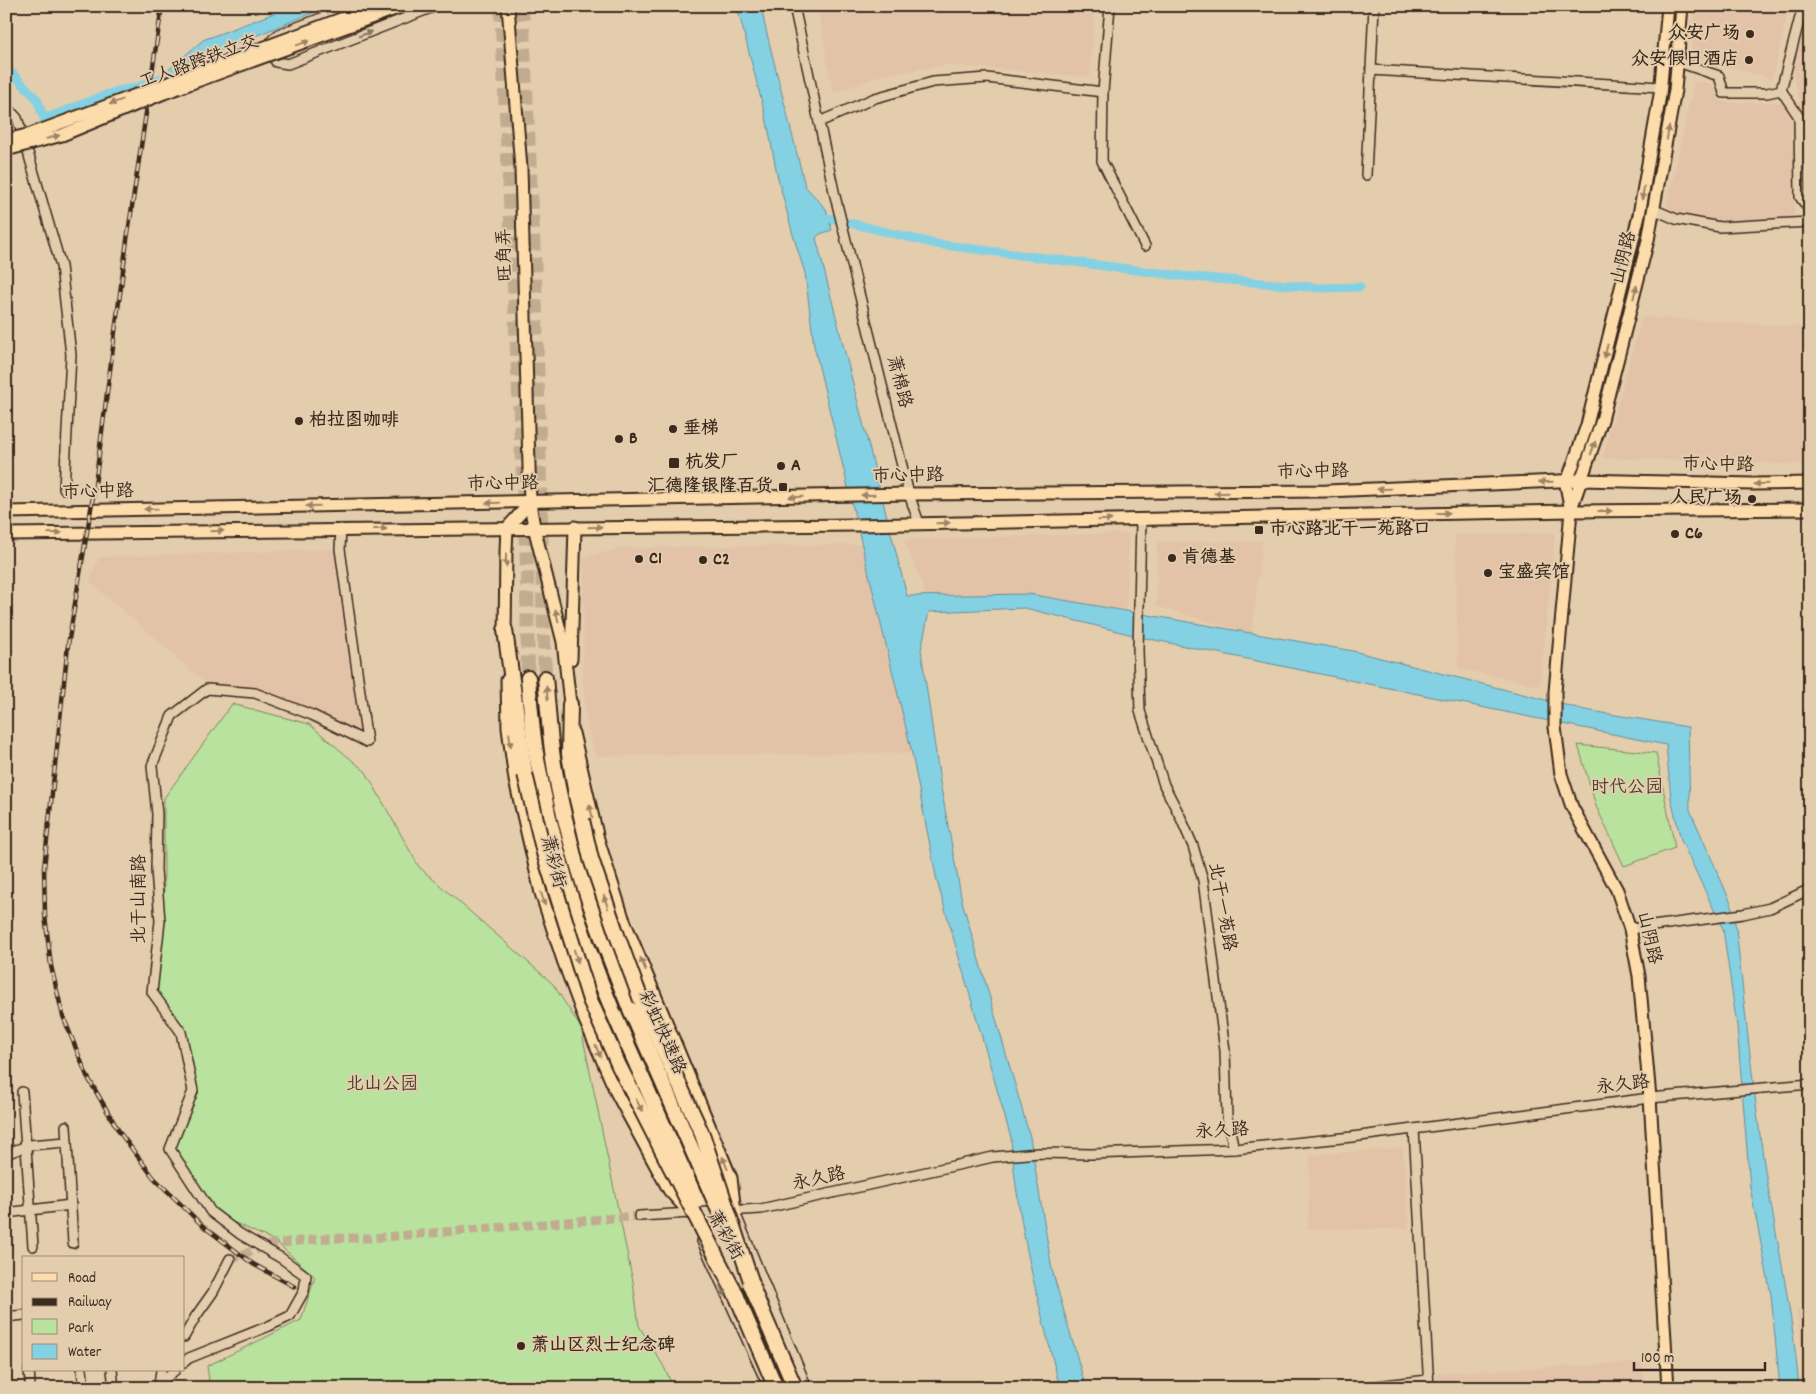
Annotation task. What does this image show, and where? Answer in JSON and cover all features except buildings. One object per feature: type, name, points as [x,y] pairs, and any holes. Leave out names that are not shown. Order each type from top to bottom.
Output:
[{"type":"highway","points":[[505,630],[525,774],[544,853],[590,1000],[623,1075],[737,1297]]},
{"type":"highway","name":"彩虹快速路","points":[[528,678],[536,753],[553,835],[580,926],[614,1014],[670,1139],[776,1388]]},
{"type":"highway","name":"彩虹快速路","points":[[545,678],[553,758],[568,831],[609,959],[795,1388]]},
{"type":"highway","points":[[570,704],[569,754],[576,795],[591,859],[644,1008],[702,1134],[754,1290]]},
{"type":"main road","name":"工人路跨铁立交","points":[[6,140],[31,134],[376,6]]},
{"type":"main road","name":"工人路跨铁立交","points":[[6,150],[62,135],[164,93],[403,6]]},
{"type":"main road","name":"旺角弄","points":[[508,6],[521,168],[530,502]]},
{"type":"main road","name":"山阴路","points":[[1571,511],[1566,485],[1587,425],[1633,244],[1661,87],[1668,6]]},
{"type":"main road","name":"山阴路","points":[[1668,1388],[1650,1098],[1639,976],[1630,929],[1617,890],[1572,807],[1561,774],[1554,727],[1555,692],[1571,511],[1602,420],[1655,210],[1675,90],[1682,6]]},
{"type":"main road","points":[[6,131],[58,123]]},
{"type":"main road","name":"市心中路","points":[[6,512],[909,494],[1317,491],[1582,480],[1810,483]]},
{"type":"main road","points":[[507,528],[530,502]]},
{"type":"main road","name":"萧彩街","points":[[530,502],[534,527],[563,642],[574,735],[598,839],[623,918],[730,1178],[734,1211],[750,1270],[800,1388]]},
{"type":"main road","points":[[6,534],[894,524],[1571,511],[1810,509]]},
{"type":"main road","name":"萧彩街","points":[[570,704],[575,527]]},
{"type":"main road","name":"萧彩街","points":[[507,528],[505,630],[508,728],[515,780],[541,894],[585,1020],[617,1094],[670,1190],[702,1225],[780,1388]]},
{"type":"street","points":[[353,6],[279,34],[272,40],[272,53],[276,62],[288,64],[436,6]]},
{"type":"street","points":[[794,6],[819,122],[875,98],[933,82],[987,78],[1103,92]]},
{"type":"street","points":[[1110,6],[1103,92],[1102,161],[1145,246]]},
{"type":"street","points":[[1366,175],[1374,6]]},
{"type":"street","points":[[1803,6],[1781,90],[1799,117],[1800,197],[1810,212]]},
{"type":"street","points":[[1678,62],[1719,76],[1724,93],[1767,93],[1781,90]]},
{"type":"street","points":[[1371,70],[1661,87]]},
{"type":"street","points":[[6,106],[17,118],[61,266],[71,355],[64,489]]},
{"type":"street","name":"萧棉路","points":[[819,122],[847,249],[909,494],[919,523]]},
{"type":"street","points":[[1655,210],[1676,219],[1720,226],[1810,222]]},
{"type":"street","name":"北干一苑路","points":[[1141,520],[1138,650],[1140,711],[1164,785],[1193,846],[1203,880],[1225,1051],[1227,1117],[1234,1149]]},
{"type":"street","name":"北干山南路","points":[[185,1361],[290,1316],[304,1290],[306,1276],[281,1258],[240,1234],[211,1212],[170,1149],[193,1091],[181,1032],[152,992],[160,921],[156,870],[157,814],[152,766],[172,716],[207,689],[255,693],[312,715],[367,742],[340,549],[341,529]]},
{"type":"street","points":[[1630,929],[1743,914],[1770,908],[1810,889]]},
{"type":"street","name":"永久路","points":[[639,1216],[761,1209],[993,1157],[1040,1153],[1091,1154],[1234,1149],[1414,1129],[1650,1098],[1810,1084]]},
{"type":"street","points":[[22,1092],[33,1246]]},
{"type":"street","points":[[66,1126],[73,1243]]},
{"type":"street","points":[[1360,1388],[1429,1384],[1414,1129]]},
{"type":"street","points":[[6,1154],[25,1147],[66,1142]]},
{"type":"street","points":[[6,1213],[71,1205]]},
{"type":"street","points":[[734,1211],[808,1388]]},
{"type":"street","points":[[690,1213],[769,1388]]},
{"type":"street","points":[[185,1335],[213,1292],[230,1259]]},
{"type":"street","points":[[6,1317],[22,1315]]},
{"type":"street","points":[[29,1372],[30,1383]]},
{"type":"street","points":[[82,1372],[84,1388]]},
{"type":"street","points":[[112,1372],[114,1388]]},
{"type":"street","points":[[159,1386],[161,1372]]},
{"type":"street","points":[[159,1386],[172,1372]]},
{"type":"shaded area","points":[[817,6],[1095,6],[1090,77],[944,65],[876,77],[833,94]]},
{"type":"shaded area","points":[[1694,6],[1790,6],[1772,79],[1692,56]]},
{"type":"shaded area","points":[[1806,6],[1810,6],[1810,228],[1797,198],[1798,146],[1794,222],[1697,222],[1665,214],[1694,81],[1712,84],[1722,102],[1800,102],[1788,57]]},
{"type":"shaded area","points":[[1642,317],[1810,327],[1810,465],[1602,458]]},
{"type":"shaded area","points":[[1129,533],[1126,611],[1029,594],[927,597],[904,540]]},
{"type":"shaded area","points":[[1555,533],[1540,686],[1458,668],[1455,535]]},
{"type":"shaded area","points":[[1262,541],[1252,634],[1156,606],[1157,542]]},
{"type":"shaded area","points":[[870,544],[918,753],[595,756],[587,727],[583,677],[584,558],[621,548]]},
{"type":"shaded area","points":[[340,549],[367,742],[255,693],[214,690],[89,581],[99,557]]},
{"type":"shaded area","points":[[1403,1148],[1409,1229],[1308,1229],[1310,1155]]},
{"type":"shaded area","points":[[1810,1309],[1810,1388],[1806,1388],[1796,1310]]},
{"type":"shaded area","points":[[1643,1362],[1645,1388],[1437,1388],[1436,1373]]},
{"type":"green space","name":"北山公园","points":[[232,704],[309,724],[366,772],[419,867],[553,984],[581,1028],[633,1282],[639,1326],[663,1365],[674,1388],[210,1388],[207,1366],[301,1320],[315,1277],[275,1241],[211,1212],[170,1149],[193,1091],[181,1032],[152,992],[164,889],[164,798]]},
{"type":"green space","name":"时代公园","points":[[1578,745],[1656,753],[1675,848],[1624,866],[1596,806]]},
{"type":"water","points":[[293,6],[330,6],[208,55],[173,76],[168,70],[203,40]]},
{"type":"water","points":[[737,6],[761,6],[805,186],[826,209],[832,230],[820,234],[816,238],[907,596],[1029,594],[1353,651],[1585,710],[1688,727],[1690,810],[1731,903],[1736,928],[1765,1170],[1789,1305],[1799,1388],[1780,1388],[1771,1295],[1750,1187],[1737,1026],[1723,929],[1681,840],[1671,799],[1666,745],[1145,638],[1025,608],[929,612],[921,650],[940,782],[962,901],[1030,1137],[1052,1270],[1086,1388],[1060,1388],[1024,1233],[1018,1201],[1011,1138],[937,881],[911,749],[814,346],[805,273],[777,174],[767,122]]},
{"type":"waterway","points":[[6,69],[37,99],[44,119],[117,91],[135,88],[167,76],[180,67]]},
{"type":"waterway","points":[[829,218],[936,244],[1182,276],[1321,288],[1360,287]]},
{"type":"tunnel","points":[[501,6],[527,567],[528,678]]},
{"type":"tunnel","points":[[522,6],[535,275],[545,678]]},
{"type":"tunnel","points":[[230,1259],[272,1244],[327,1238],[371,1238],[639,1216]]},
{"type":"railway","points":[[162,6],[127,240],[95,485],[68,645],[44,868],[45,915],[51,966],[63,1016],[87,1076],[120,1133],[154,1178],[203,1226],[253,1264],[295,1287]]},
{"type":"place","name":"众安广场","points":[[1750,34]]},
{"type":"place","name":"众安假日酒店","points":[[1749,60]]},
{"type":"place","name":"柏拉图咖啡","points":[[299,421]]},
{"type":"place","name":"垂梯","points":[[673,429]]},
{"type":"place","name":"B","points":[[619,439]]},
{"type":"place","name":"杭发厂","points":[[674,463]]},
{"type":"place","name":"A","points":[[781,466]]},
{"type":"place","name":"汇德隆银隆百货","points":[[783,487]]},
{"type":"place","name":"人民广场","points":[[1752,499]]},
{"type":"place","name":"市心路北干一苑路口","points":[[1259,530]]},
{"type":"place","name":"C6","points":[[1675,534]]},
{"type":"place","name":"肯德基","points":[[1172,558]]},
{"type":"place","name":"C1","points":[[639,559]]},
{"type":"place","name":"C2","points":[[703,560]]},
{"type":"place","name":"宝盛宾馆","points":[[1488,573]]},
{"type":"place","name":"萧山区烈士纪念碑","points":[[521,1346]]}]
